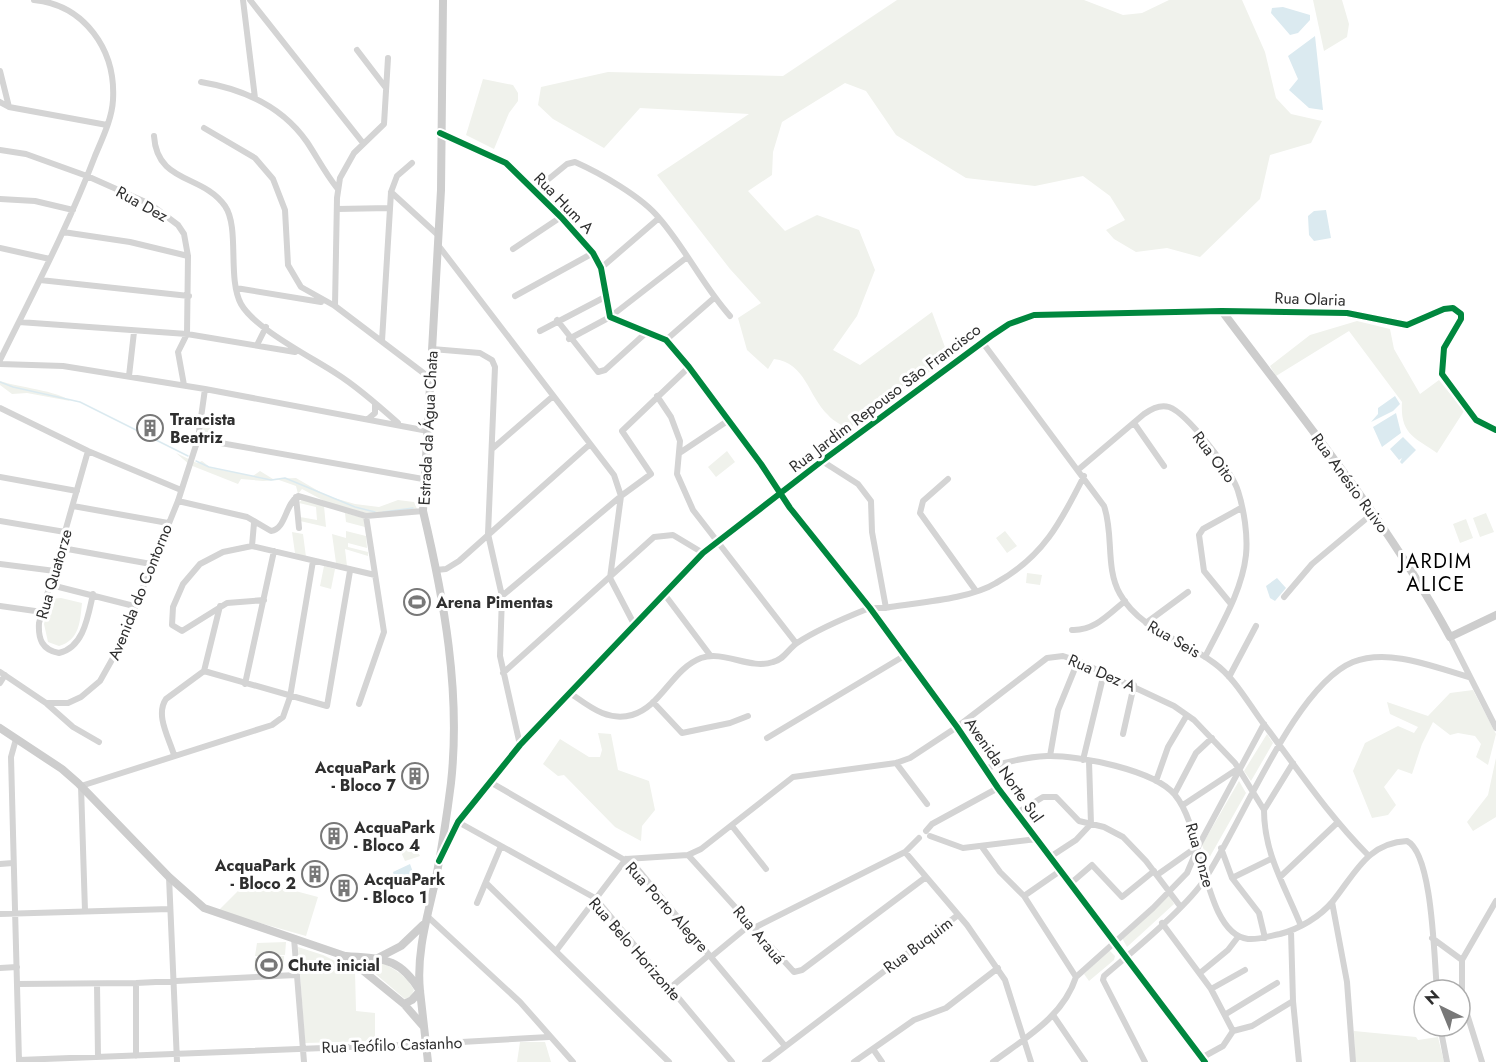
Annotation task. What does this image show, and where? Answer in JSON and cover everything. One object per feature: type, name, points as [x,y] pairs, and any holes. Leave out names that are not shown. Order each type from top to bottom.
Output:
[{"type":"street","points":[[34,0],[63,6],[82,20],[99,40],[110,72],[114,98],[73,210],[0,362],[63,366],[205,388],[398,423],[428,431]]},
{"type":"street","points":[[243,0],[255,98]]},
{"type":"street","points":[[250,0],[363,144]]},
{"type":"street","name":"Estrada da Água Chata","points":[[428,1062],[418,965],[439,861],[451,782],[453,680],[436,570],[423,511],[423,479],[428,431],[438,245],[443,0]]},
{"type":"street","points":[[357,50],[387,88]]},
{"type":"street","points":[[335,306],[337,188],[344,168],[363,144],[384,124],[388,58]]},
{"type":"street","points":[[0,71],[9,107]]},
{"type":"street","points":[[201,82],[255,98],[284,116],[295,126],[337,188]]},
{"type":"street","points":[[0,102],[9,107],[106,125]]},
{"type":"street","points":[[204,128],[255,158],[273,179],[285,210],[288,265],[301,287],[335,306],[430,378]]},
{"type":"street","name":"Rua Hum A","points":[[440,133],[506,163],[561,217],[593,253],[601,268],[610,317]]},
{"type":"street","points":[[154,136],[154,150],[161,163],[212,194],[226,207],[230,224],[236,288],[245,310],[299,352],[337,374],[398,423]]},
{"type":"street","name":"Rua Dez","points":[[0,150],[26,154],[87,176],[150,204],[171,219],[184,234],[188,256],[189,296],[187,334],[178,352],[184,385]]},
{"type":"street","points":[[534,191],[567,164],[574,162],[637,199],[659,218],[714,298],[730,316]]},
{"type":"street","points":[[382,340],[391,192],[397,176],[412,163]]},
{"type":"street","points":[[391,192],[438,235]]},
{"type":"street","points":[[0,199],[35,201],[73,210]]},
{"type":"street","points":[[337,208],[390,208]]},
{"type":"street","points":[[513,249],[561,217]]},
{"type":"street","points":[[601,268],[659,218]]},
{"type":"street","points":[[63,232],[130,242],[188,256]]},
{"type":"street","points":[[438,245],[552,397],[614,475],[621,496],[610,578],[635,626]]},
{"type":"street","points":[[0,249],[50,260]]},
{"type":"street","points":[[515,296],[593,253]]},
{"type":"street","points":[[569,339],[610,317],[686,258]]},
{"type":"street","points":[[40,280],[189,296]]},
{"type":"street","points":[[296,300],[301,287]]},
{"type":"street","points":[[236,288],[296,300],[325,302]]},
{"type":"street","points":[[540,331],[557,320],[605,297]]},
{"type":"street","points":[[666,340],[714,298]]},
{"type":"street","name":"Rua Olaria","points":[[1222,311],[1347,313],[1407,325],[1444,309],[1454,308],[1461,314],[1461,319],[1442,355],[1442,374],[1476,420],[1496,430]]},
{"type":"street","name":"Rua Jardim Repouso São Francisco","points":[[439,861],[458,822],[520,746],[703,554],[822,461],[1008,324],[1034,315],[1222,311]]},
{"type":"street","name":"Rua Anésio Ruivo","points":[[1222,311],[1373,513],[1419,579],[1496,728]]},
{"type":"street","points":[[610,317],[622,324],[648,331],[666,340],[729,420],[681,452]]},
{"type":"street","points":[[557,320],[569,339],[598,372],[605,370],[648,331]]},
{"type":"street","points":[[19,321],[134,332],[187,334],[299,352]]},
{"type":"street","points":[[256,345],[266,327]]},
{"type":"street","points":[[129,376],[134,332]]},
{"type":"street","name":"Rua Seis","points":[[983,343],[1079,469],[1104,506],[1108,519],[1113,577],[1125,602],[1146,623],[1205,657],[1229,677],[1337,823],[1368,855]]},
{"type":"street","points":[[432,349],[480,353],[492,360],[492,448],[488,534],[502,596],[500,657],[520,746]]},
{"type":"street","points":[[502,596],[621,496],[651,474],[622,435],[625,427],[689,367]]},
{"type":"street","name":"Avenida do Contorno","points":[[46,703],[68,702],[81,697],[100,681],[118,649],[182,490],[198,439],[205,388]]},
{"type":"street","points":[[657,396],[676,427],[681,452],[678,480],[693,510],[796,643]]},
{"type":"street","points":[[492,448],[552,397]]},
{"type":"street","points":[[368,419],[375,412],[375,404]]},
{"type":"street","name":"Rua Oito","points":[[1079,469],[1134,423],[1159,407],[1171,408],[1177,412],[1207,444],[1232,480],[1238,489],[1246,556],[1231,603],[1205,657]]},
{"type":"street","points":[[0,408],[88,451],[182,490]]},
{"type":"street","name":"Avenida Norte Sul","points":[[729,420],[780,493],[870,608],[957,727],[998,788],[1204,1059]]},
{"type":"street","points":[[1134,423],[1164,466]]},
{"type":"street","points":[[198,439],[423,479]]},
{"type":"street","points":[[436,570],[446,569],[459,561],[589,444]]},
{"type":"street","name":"Rua Quatorze","points":[[88,451],[42,612],[39,630],[44,646],[52,652],[65,651],[81,634],[93,594]]},
{"type":"street","points":[[822,461],[858,484],[871,501],[873,538],[886,608]]},
{"type":"street","points":[[570,693],[595,710],[613,717],[632,715],[654,702],[686,668],[710,655],[765,664],[785,656],[796,643],[870,608],[886,608],[976,591],[994,585],[1039,551],[1054,533],[1084,476]]},
{"type":"street","points":[[0,477],[77,491]]},
{"type":"street","points":[[948,479],[923,501],[920,513],[976,591]]},
{"type":"street","points":[[296,497],[301,496],[366,516],[392,516],[423,511]]},
{"type":"street","points":[[178,501],[247,517],[254,523],[275,531],[296,497]]},
{"type":"street","points":[[296,497],[299,528]]},
{"type":"street","points":[[73,507],[168,523]]},
{"type":"street","points":[[1231,603],[1204,571],[1199,535],[1203,529],[1241,508]]},
{"type":"street","points":[[1284,597],[1312,564],[1373,513]]},
{"type":"street","points":[[359,704],[384,637],[366,516]]},
{"type":"street","points":[[0,521],[66,532]]},
{"type":"street","points":[[252,546],[254,523]]},
{"type":"street","points":[[503,673],[654,537],[673,536],[703,554]]},
{"type":"street","points":[[264,600],[234,601],[220,606],[186,629],[177,630],[172,625],[173,607],[190,573],[216,554],[252,546],[350,571],[375,575]]},
{"type":"street","points":[[62,548],[151,564]]},
{"type":"street","points":[[245,684],[274,551]]},
{"type":"street","points":[[81,786],[272,725],[283,717],[290,697],[313,561]]},
{"type":"street","points":[[0,564],[55,571]]},
{"type":"street","points":[[204,671],[327,706],[350,571]]},
{"type":"street","points":[[51,585],[134,606]]},
{"type":"street","points":[[1146,623],[1188,592]]},
{"type":"street","points":[[665,595],[710,655]]},
{"type":"street","points":[[1072,630],[1085,631],[1093,627],[1125,602]]},
{"type":"street","points":[[0,606],[42,612]]},
{"type":"street","points":[[174,755],[162,718],[162,705],[166,699],[204,671],[220,606]]},
{"type":"street","points":[[1450,637],[1496,615]]},
{"type":"street","points":[[1229,677],[1256,626]]},
{"type":"street","points":[[767,738],[904,656]]},
{"type":"street","name":"Rua Dez A","points":[[688,855],[716,839],[793,777],[896,763],[910,758],[957,727],[1047,658],[1063,656],[1134,685],[1187,715],[1212,738],[1239,769],[1264,810]]},
{"type":"street","points":[[1145,1062],[1103,980],[1180,906],[1207,876],[1280,745],[1317,689],[1329,677],[1354,662],[1383,657],[1469,677]]},
{"type":"street","points":[[1050,756],[1058,710],[1078,661]]},
{"type":"street","points":[[1050,857],[1076,840],[1091,824],[1086,761],[1104,673]]},
{"type":"street","points":[[0,683],[2,674],[46,703],[73,727],[99,742]]},
{"type":"street","points":[[1123,734],[1134,685]]},
{"type":"street","points":[[654,702],[682,733],[730,723],[748,716]]},
{"type":"street","points":[[1156,781],[1168,747],[1187,715]]},
{"type":"street","points":[[993,1062],[1053,1015],[1071,993],[1076,977],[1187,873],[1210,823],[1264,724]]},
{"type":"street","points":[[0,728],[62,769],[169,878],[197,903],[215,914],[345,956],[404,1004],[423,1026]]},
{"type":"street","points":[[1174,793],[1196,753],[1212,738]]},
{"type":"street","points":[[16,739],[10,757],[19,1061]]},
{"type":"street","name":"Rua Onze","points":[[984,768],[1017,759],[1050,756],[1086,761],[1156,781],[1174,793],[1183,806],[1195,831],[1218,913],[1229,930],[1238,937]]},
{"type":"street","points":[[896,763],[927,804]]},
{"type":"street","points":[[1293,763],[1264,810],[1266,844],[1301,926]]},
{"type":"street","points":[[1183,806],[1239,769]]},
{"type":"street","name":"Rua Porto Alegre","points":[[490,782],[635,866],[785,1046]]},
{"type":"street","points":[[81,786],[85,911]]},
{"type":"street","points":[[998,788],[932,824],[928,834],[956,847],[982,847],[1037,840]]},
{"type":"street","points":[[1017,813],[1043,797],[1052,795],[1075,818],[1104,826],[1123,837],[1180,906]]},
{"type":"street","name":"Rua Belo Horizonte","points":[[458,822],[595,898],[732,1062]]},
{"type":"street","points":[[1195,831],[1210,823]]},
{"type":"street","points":[[1280,877],[1337,823]]},
{"type":"street","points":[[732,826],[766,869]]},
{"type":"street","points":[[670,988],[753,926],[904,852],[919,838]]},
{"type":"street","points":[[1200,973],[1228,950],[1238,937],[1265,938],[1301,926],[1332,902],[1368,855],[1381,847],[1407,841],[1415,846],[1426,871],[1436,978]]},
{"type":"street","points":[[1070,884],[1092,865],[1122,897],[1199,845]]},
{"type":"street","points":[[477,903],[501,846]]},
{"type":"street","points":[[982,847],[1000,872],[1024,896],[1076,977]]},
{"type":"street","points":[[1221,848],[1232,878],[1259,913],[1265,938]]},
{"type":"street","name":"Rua Buquim","points":[[765,1062],[958,915],[904,852]]},
{"type":"street","points":[[556,951],[626,859],[688,855]]},
{"type":"street","name":"Rua Arauá","points":[[688,855],[753,926],[790,971],[798,972],[926,877]]},
{"type":"street","points":[[1232,878],[1271,859]]},
{"type":"street","points":[[0,864],[13,863]]},
{"type":"street","points":[[1024,896],[1060,871]]},
{"type":"street","points":[[169,878],[177,1062]]},
{"type":"street","points":[[486,883],[669,1062]]},
{"type":"street","points":[[1332,902],[1347,982],[1353,1062]]},
{"type":"street","points":[[1482,1062],[1462,998],[1462,960],[1496,902]]},
{"type":"street","points":[[0,914],[170,909]]},
{"type":"street","points":[[958,915],[998,968],[1011,993],[1031,1062]]},
{"type":"street","points":[[365,971],[370,962],[411,939],[426,920],[520,1002],[570,1061]]},
{"type":"street","points":[[1162,923],[1211,989],[1233,1031]]},
{"type":"street","points":[[1291,931],[1293,1001],[1299,1062]]},
{"type":"street","points":[[294,938],[304,1062]]},
{"type":"street","points":[[1432,938],[1462,960]]},
{"type":"street","points":[[345,956],[378,957],[398,965],[414,980],[420,991],[415,998],[404,1004]]},
{"type":"street","points":[[0,968],[17,967]]},
{"type":"street","points":[[854,1062],[914,1020],[946,1008],[998,968]]},
{"type":"street","points":[[1211,989],[1245,970]]},
{"type":"street","points":[[17,984],[136,983],[296,975]]},
{"type":"street","points":[[136,983],[136,1056]]},
{"type":"street","points":[[1226,1014],[1277,983]]},
{"type":"street","points":[[97,984],[98,1057]]},
{"type":"street","points":[[1204,1059],[1223,1046],[1233,1031],[1252,1026],[1293,1001]]},
{"type":"street","points":[[1053,1015],[1085,1062]]},
{"type":"street","name":"Rua Teófilo Castanho","points":[[19,1061],[549,1037]]},
{"type":"street","points":[[1442,1038],[1447,1062]]},
{"type":"street","points":[[873,1049],[882,1062]]},
{"type":"shaded area","points":[[897,0],[1084,0],[1123,15],[1142,13],[1169,0],[1242,0],[1265,52],[1276,98],[1291,114],[1322,121],[1311,143],[1270,155],[1260,199],[1200,257],[1167,248],[1136,252],[1114,239],[1106,230],[1125,220],[1110,196],[1083,176],[1035,186],[966,178],[896,135],[866,91],[845,83],[782,122],[773,152],[772,175],[748,191],[785,231],[817,215],[859,230],[875,270],[857,316],[833,350],[860,365],[932,312],[949,358],[848,429],[828,415],[806,381],[793,367],[774,359],[768,369],[747,350],[738,318],[761,303],[730,269],[657,175],[749,114],[640,108],[604,148],[553,119],[538,105],[541,87],[608,72],[783,76]]},
{"type":"shaded area","points":[[1313,0],[1342,0],[1349,24],[1347,37],[1324,51]]},
{"type":"shaded area","points":[[1283,7],[1310,15],[1310,20],[1298,33],[1290,35],[1271,13],[1272,8]]},
{"type":"shaded area","points":[[1315,36],[1323,110],[1309,108],[1289,90],[1298,79],[1288,56]]},
{"type":"shaded area","points":[[483,79],[513,85],[518,93],[518,101],[509,113],[494,149],[466,135]]},
{"type":"shaded area","points":[[1326,210],[1331,238],[1314,241],[1309,235],[1308,216],[1314,211]]},
{"type":"shaded area","points":[[1357,321],[1390,329],[1394,349],[1420,394],[1439,380],[1464,411],[1437,453],[1410,434],[1403,421],[1402,402],[1349,331],[1276,376],[1270,366],[1310,335]]},
{"type":"shaded area","points":[[0,381],[57,394],[70,401],[27,393],[12,394],[0,385]]},
{"type":"shaded area","points":[[1395,396],[1400,404],[1393,411],[1371,422],[1378,414],[1378,408]]},
{"type":"shaded area","points":[[1396,413],[1401,433],[1382,447],[1373,427]]},
{"type":"shaded area","points":[[206,414],[214,416],[210,436],[202,432]]},
{"type":"shaded area","points":[[1403,437],[1416,450],[1402,464],[1400,462],[1402,458],[1399,460],[1390,449]]},
{"type":"shaded area","points":[[727,451],[735,462],[716,477],[708,467]]},
{"type":"shaded area","points":[[176,453],[197,463],[202,461],[211,468],[253,476],[260,471],[273,479],[296,478],[327,496],[355,504],[379,507],[398,500],[414,502],[417,509],[374,515],[328,503],[302,489],[298,494],[296,486],[279,480],[241,479],[238,484],[190,465]]},
{"type":"shaded area","points":[[302,499],[324,506],[326,527],[300,521],[300,517],[317,520],[316,507],[299,503]]},
{"type":"shaded area","points":[[345,513],[364,518],[365,527],[346,522]]},
{"type":"shaded area","points":[[1486,513],[1494,532],[1480,537],[1473,518]]},
{"type":"shaded area","points":[[1466,519],[1473,538],[1460,543],[1453,524]]},
{"type":"shaded area","points":[[346,531],[366,536],[367,548],[348,543],[348,547],[368,552],[368,556],[345,549],[347,566],[336,563],[332,534],[346,538]]},
{"type":"shaded area","points":[[1005,531],[1017,546],[1007,553],[996,538]]},
{"type":"shaded area","points":[[292,532],[303,534],[306,557],[295,553]]},
{"type":"shaded area","points":[[324,566],[335,569],[331,589],[320,586]]},
{"type":"shaded area","points":[[1027,573],[1042,575],[1040,585],[1026,583]]},
{"type":"shaded area","points":[[1277,578],[1286,588],[1275,601],[1270,598],[1266,586]]},
{"type":"shaded area","name":"Arena Pimentas","points":[[429,594],[430,607],[407,611],[404,597]]},
{"type":"shaded area","points":[[61,598],[82,603],[75,635],[59,646],[48,642],[44,624],[50,599]]},
{"type":"shaded area","points":[[1473,690],[1496,734],[1488,765],[1476,757],[1481,744],[1475,736],[1458,733],[1450,735],[1433,722],[1422,744],[1412,774],[1398,769],[1384,787],[1396,805],[1388,815],[1372,818],[1353,771],[1365,743],[1398,726],[1414,733],[1418,727],[1390,714],[1387,702],[1428,716],[1450,693]]},
{"type":"shaded area","points":[[598,733],[611,734],[618,770],[649,781],[655,810],[642,826],[641,841],[615,827],[564,775],[558,776],[543,764],[560,739],[589,757],[600,757],[602,750]]},
{"type":"shaded area","points":[[1267,734],[1273,743],[1251,781],[1244,771]]},
{"type":"shaded area","points":[[1496,758],[1496,817],[1473,831],[1467,822],[1488,795]]},
{"type":"shaded area","points":[[1239,781],[1246,793],[1208,860],[1202,845]]},
{"type":"shaded area","points":[[414,845],[420,856],[405,861],[400,850]]},
{"type":"shaded area","points":[[410,864],[414,875],[395,879],[393,872]]},
{"type":"shaded area","points":[[388,874],[392,880],[389,887],[378,891],[379,881]]},
{"type":"shaded area","points":[[250,879],[318,897],[306,936],[218,911]]},
{"type":"shaded area","points":[[1169,895],[1174,904],[1127,947],[1122,938]]},
{"type":"shaded area","name":"Chute inicial","points":[[286,942],[285,955],[255,956],[257,943]]},
{"type":"shaded area","points":[[298,947],[323,955],[355,971],[356,1011],[375,1013],[375,1041],[305,1043]]},
{"type":"shaded area","points":[[1109,950],[1115,956],[1114,960],[1089,981],[1084,974]]},
{"type":"shaded area","name":"Chute inicial","points":[[284,956],[283,971],[254,971],[255,958]]},
{"type":"shaded area","points":[[381,962],[408,980],[414,990],[411,996],[405,999],[371,970],[374,964]]},
{"type":"shaded area","points":[[1354,1031],[1412,1037],[1418,1040],[1438,1038],[1444,1062],[1355,1062]]},
{"type":"shaded area","points":[[520,1042],[545,1042],[551,1062],[517,1062]]},
{"type":"waterway","points":[[0,382],[80,402],[188,456]]},
{"type":"waterway","points":[[196,461],[209,467],[271,480],[285,478],[355,507],[375,512]]},
{"type":"waterway","points":[[383,512],[413,508]]},
{"type":"cycle path","points":[[440,133],[506,163],[561,217],[593,253],[601,268],[610,317],[666,340],[689,367],[761,464],[790,508],[870,608],[957,727],[998,788],[1205,1062]]},
{"type":"cycle path","points":[[439,861],[458,822],[520,745],[703,553],[822,461],[1009,324],[1034,315],[1222,311],[1347,313],[1407,325],[1444,309],[1453,308],[1461,314],[1461,319],[1444,348],[1442,374],[1476,420],[1496,430]]},
{"type":"place","name":"Trancista Beatriz","points":[[150,428]]},
{"type":"place","name":"Arena Pimentas","points":[[417,602]]},
{"type":"place","name":"AcquaPark - Bloco 7","points":[[415,776]]},
{"type":"place","name":"AcquaPark - Bloco 4","points":[[334,836]]},
{"type":"place","name":"AcquaPark - Bloco 2","points":[[315,874]]},
{"type":"place","name":"AcquaPark - Bloco 1","points":[[344,888]]},
{"type":"place","name":"Chute inicial","points":[[269,965]]},
{"type":"district","name":"JARDIM ALICE","points":[[1436,572]]}]
